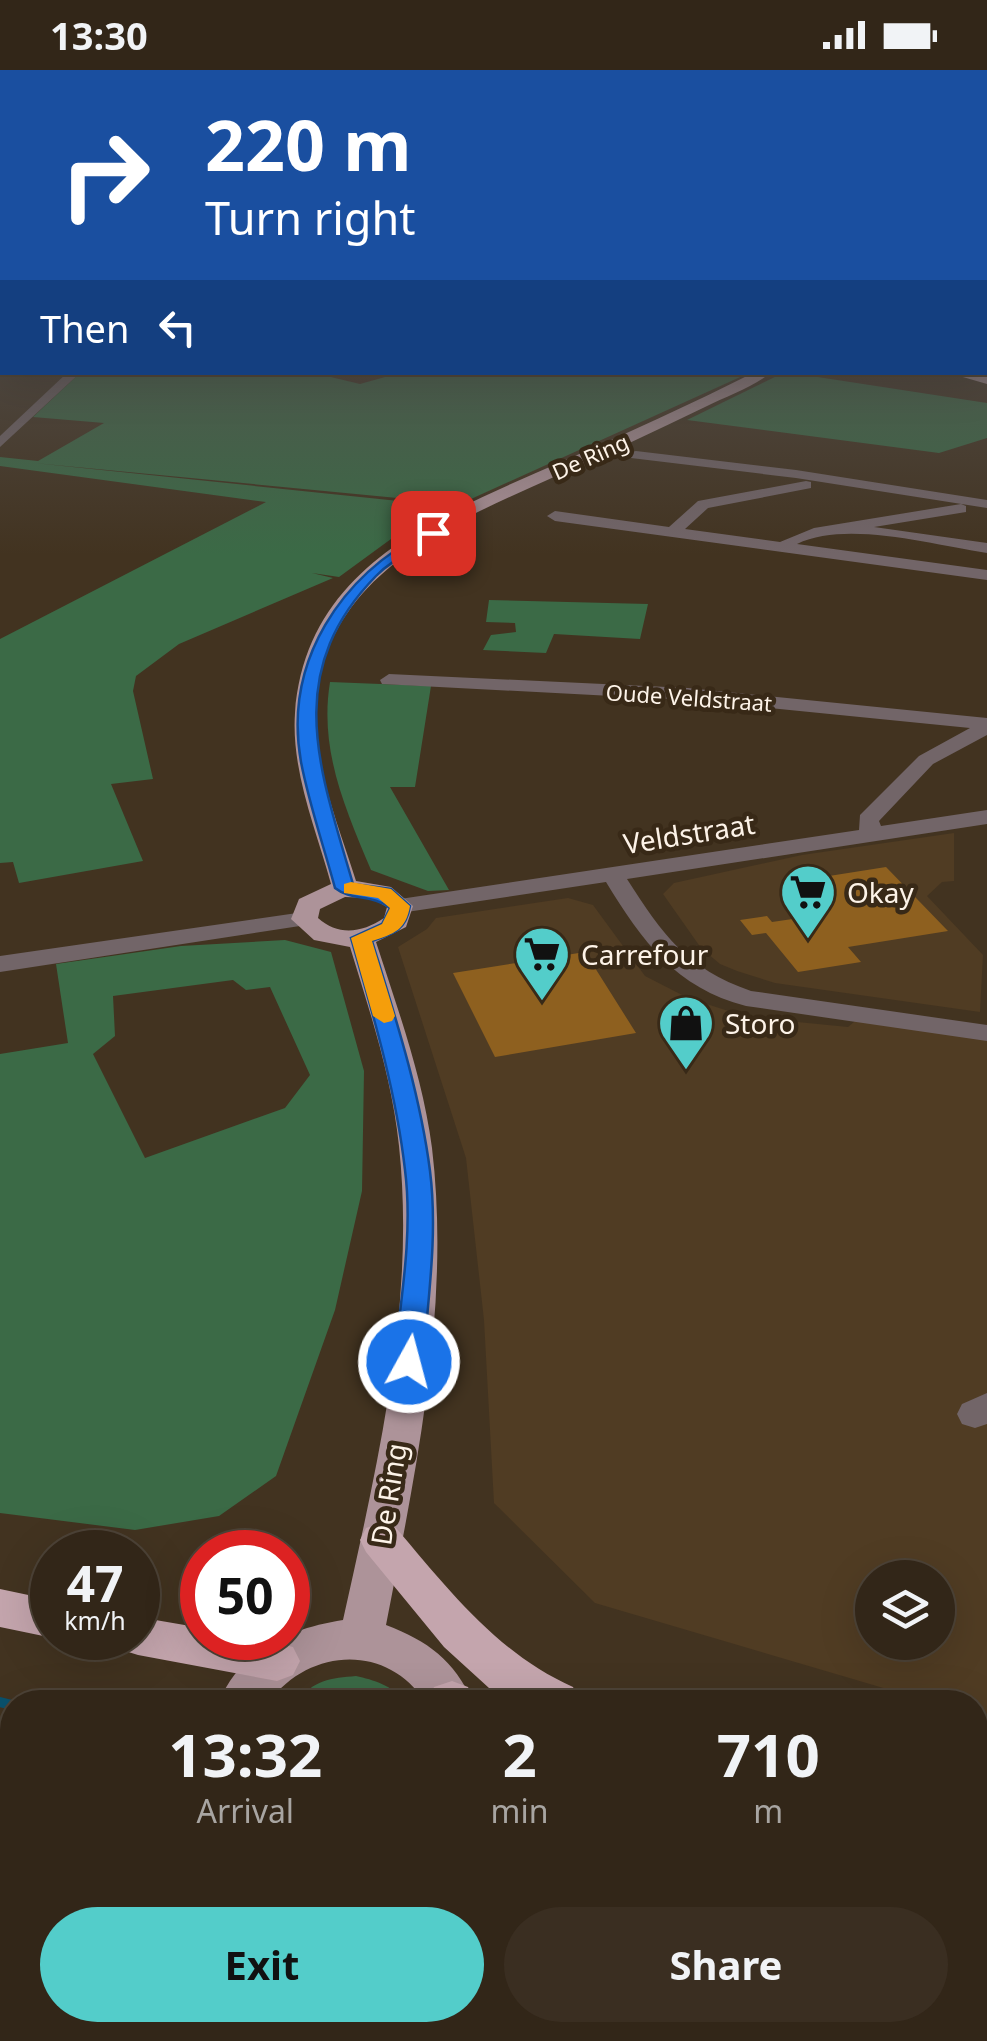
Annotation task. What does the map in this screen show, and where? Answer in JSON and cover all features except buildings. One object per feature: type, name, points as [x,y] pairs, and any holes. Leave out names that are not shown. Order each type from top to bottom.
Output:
[{"type":"highway","points":[[381,1540],[490,1664],[525,1690]]},
{"type":"highway","points":[[0,1608],[30,1614]]},
{"type":"highway","points":[[160,1644],[259,1680]]},
{"type":"main road","name":"De Ring","points":[[345,888],[306,741],[309,678],[331,621],[349,596],[402,549],[489,507],[522,486],[760,375]]},
{"type":"main road","points":[[345,888],[384,893],[400,906],[398,921],[390,928],[361,938],[320,933],[304,919],[308,904],[345,888]]},
{"type":"main road","name":"De Ring","points":[[361,938],[394,1048],[418,1172],[420,1246],[414,1326],[381,1540],[361,1638]]},
{"type":"main road","points":[[259,1680],[327,1640],[361,1638],[393,1646],[422,1662],[444,1690]]},
{"type":"street","points":[[0,442],[72,375]]},
{"type":"street","points":[[636,455],[987,504]]},
{"type":"street","points":[[672,533],[703,504],[833,480]]},
{"type":"street","points":[[859,530],[870,523],[987,504]]},
{"type":"street","points":[[555,516],[987,575]]},
{"type":"street","points":[[782,548],[801,535],[859,530],[987,548]]},
{"type":"street","name":"Oude Veldstraat","points":[[390,680],[688,694],[987,726]]},
{"type":"street","name":"Oude Veldstraat","points":[[871,834],[868,820],[926,760],[987,726]]},
{"type":"street","name":"Veldstraat","points":[[400,906],[987,816]]},
{"type":"street","points":[[614,876],[667,958],[717,988],[746,998],[987,1032]]},
{"type":"street","points":[[0,964],[304,919]]},
{"type":"shaded area","points":[[954,833],[954,881],[942,882],[927,896],[983,955],[980,1012],[775,983],[737,971],[720,964],[701,948],[663,894],[674,883],[802,855]]},
{"type":"shaded area","points":[[568,898],[593,905],[645,976],[688,998],[747,1017],[848,1027],[861,1016],[985,1033],[987,1022],[987,1690],[890,1690],[595,1603],[494,1503],[484,1320],[466,1158],[398,947],[427,929],[436,918]]},
{"type":"green space","points":[[78,375],[322,375],[360,384],[392,375],[745,375],[460,504],[34,463],[447,509],[391,539],[339,577],[312,573],[333,578],[179,644],[136,676],[133,691],[153,779],[111,784],[143,861],[19,883],[13,862],[0,863],[0,639],[266,502],[0,466],[0,457],[38,461],[104,423],[33,417]]},
{"type":"green space","points":[[779,375],[805,375],[987,403],[987,438],[939,453],[687,420]]},
{"type":"green space","points":[[489,600],[648,604],[640,639],[554,634],[546,653],[483,650],[491,635],[516,632],[515,623],[486,622]]},
{"type":"green space","points":[[330,682],[431,686],[415,787],[390,787],[449,890],[428,891],[371,870],[331,755]]},
{"type":"green space","points":[[285,940],[331,952],[364,1071],[362,1191],[335,1310],[276,1476],[219,1516],[135,1530],[0,1513],[0,1054],[68,1043],[56,964],[181,946]],"holes":[[[233,980],[246,990],[270,987],[310,1075],[285,1108],[145,1158],[93,1054],[115,1036],[113,996]]]},
{"type":"green space","points":[[356,1676],[391,1690],[309,1690],[331,1679]]},
{"type":"slow traffic","points":[[351,888],[384,893],[400,906],[398,921],[390,928],[361,938],[384,1016]]},
{"type":"place","name":"Okay","points":[[808,941]]},
{"type":"place","name":"Carrefour","points":[[542,1003]]},
{"type":"place","name":"Storo","points":[[686,1072]]},
{"type":"route","points":[[409,1362],[420,1246],[418,1172],[394,1048],[361,938],[390,928],[398,921],[400,906],[384,893],[345,888],[309,760],[306,712],[309,678],[331,621],[372,572],[402,549],[433,533]]}]
